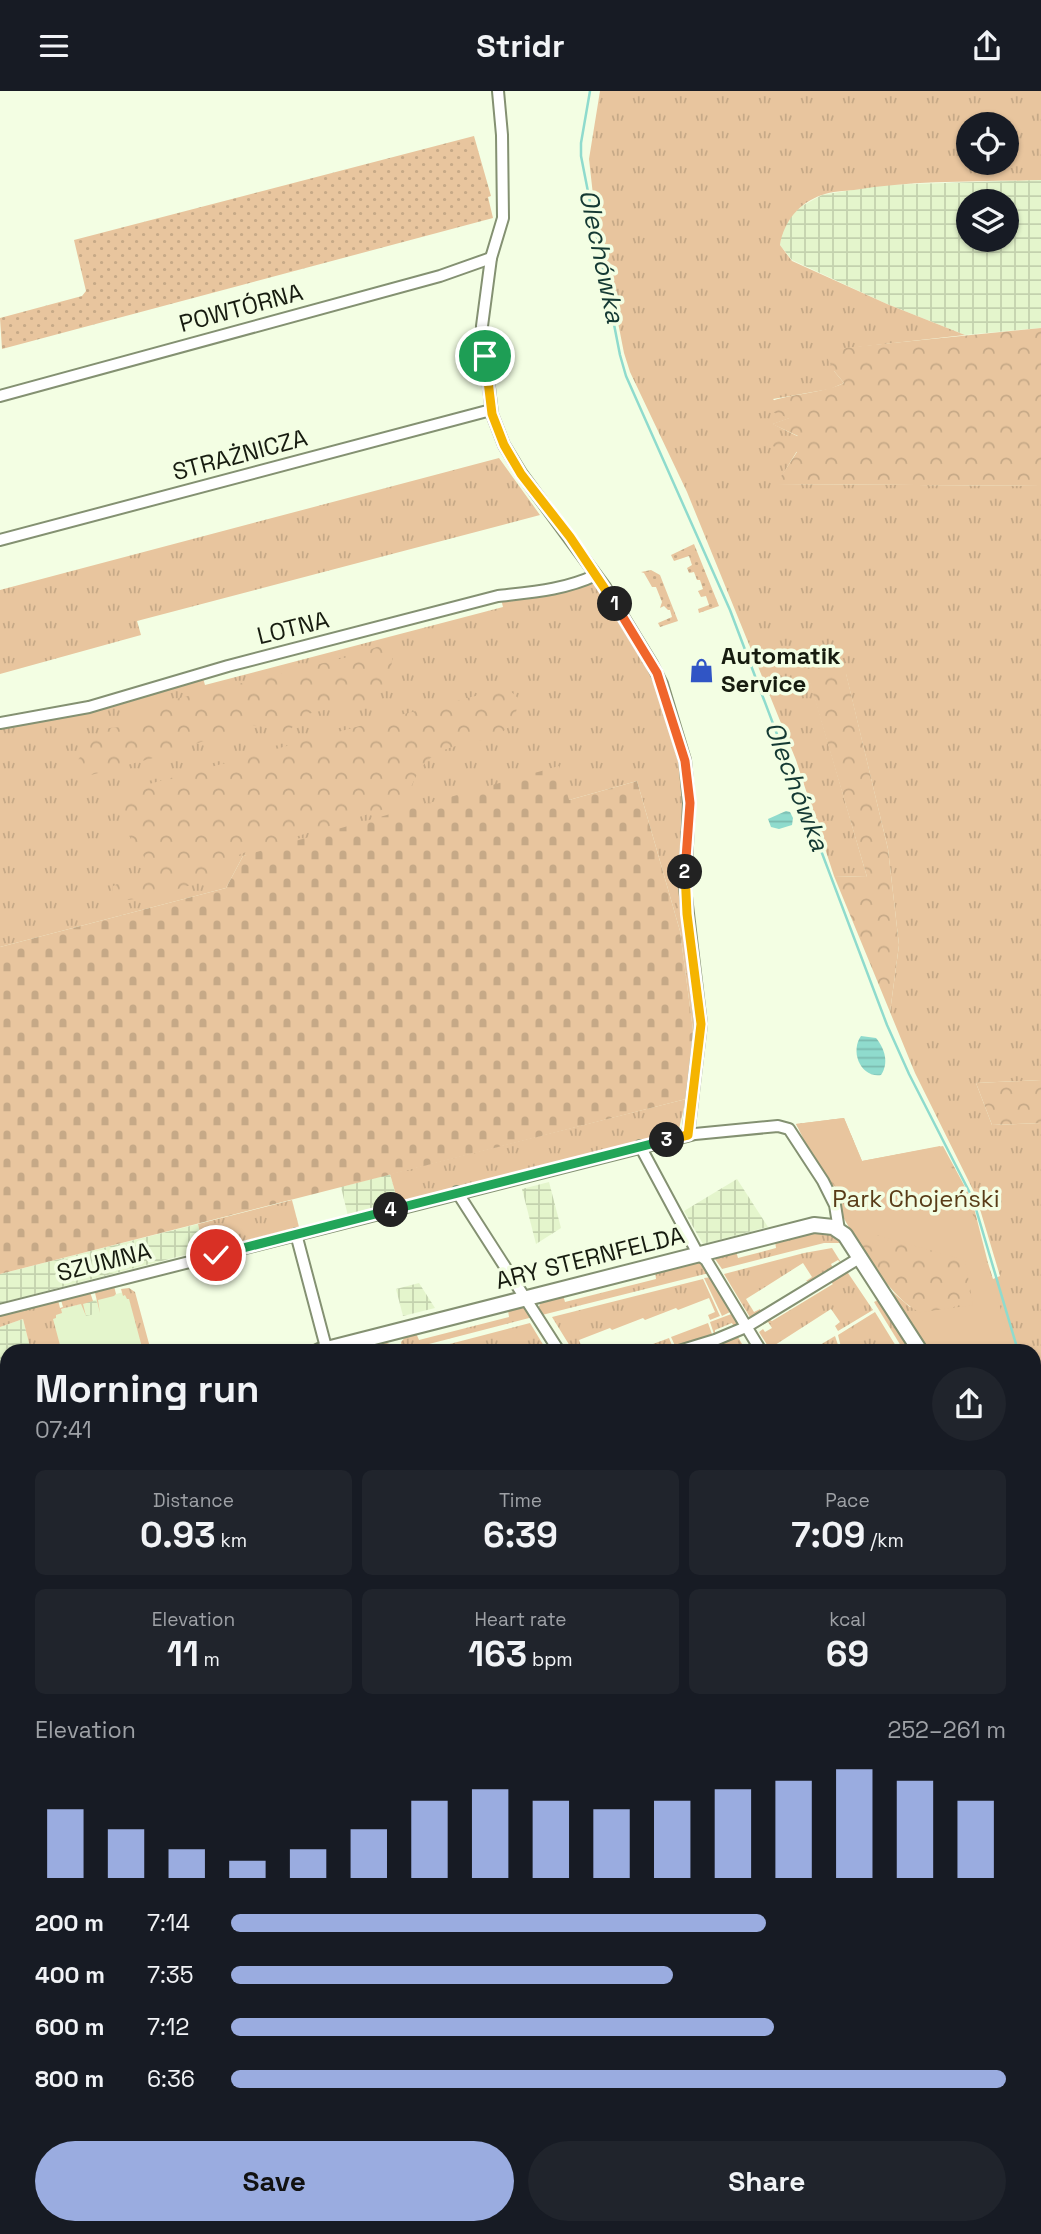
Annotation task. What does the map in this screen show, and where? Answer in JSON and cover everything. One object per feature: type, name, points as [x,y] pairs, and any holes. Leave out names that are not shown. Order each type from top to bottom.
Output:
[{"type":"street","points":[[498,91],[502,135],[503,218],[491,258],[482,326],[491,409],[504,445],[521,474],[596,575],[657,673],[686,769],[690,803],[685,888],[701,1024],[688,1135]]},
{"type":"street","name":"POWTÓRNA","points":[[0,396],[440,277],[491,258]]},
{"type":"street","name":"STRAŻNICZA","points":[[0,540],[491,409]]},
{"type":"street","name":"LOTNA","points":[[0,723],[94,706],[228,666],[486,599],[542,592],[575,584],[596,575]]},
{"type":"street","name":"SZUMNA","points":[[0,1310],[640,1146],[688,1135],[778,1126],[789,1129],[823,1181],[833,1201],[839,1230]]},
{"type":"street","points":[[640,1146],[698,1254],[706,1260],[757,1344]]},
{"type":"street","points":[[457,1192],[555,1344]]},
{"type":"street","name":"ARY STERNFELDA","points":[[347,1344],[814,1224],[839,1230]]},
{"type":"street","points":[[839,1230],[849,1239],[916,1344]]},
{"type":"street","points":[[296,1234],[323,1344]]},
{"type":"street","points":[[702,1344],[746,1327],[860,1257]]},
{"type":"shaded area","points":[[1041,180],[1041,328],[965,335],[887,304],[792,260],[780,245],[782,230],[789,217],[822,195],[880,185]]},
{"type":"shaded area","points":[[390,1174],[398,1202],[348,1216],[341,1187]]},
{"type":"shaded area","points":[[737,1179],[768,1227],[703,1244],[684,1211]]},
{"type":"shaded area","points":[[549,1182],[561,1228],[536,1244],[522,1189]]},
{"type":"shaded area","points":[[198,1224],[204,1250],[0,1303],[0,1274]]},
{"type":"shaded area","points":[[419,1283],[435,1308],[403,1316],[396,1289]]},
{"type":"shaded area","points":[[127,1291],[143,1344],[52,1344],[44,1314]]},
{"type":"shaded area","points":[[96,1300],[100,1313],[86,1316],[83,1303]]},
{"type":"shaded area","points":[[23,1319],[29,1344],[0,1344],[0,1327]]},
{"type":"green space","points":[[600,91],[1041,91],[1041,180],[924,183],[834,192],[814,198],[794,214],[785,228],[780,245],[792,261],[887,304],[965,335],[840,349],[834,371],[844,383],[830,389],[773,399],[790,418],[773,424],[799,437],[767,444],[797,451],[777,484],[1041,486],[1041,1080],[976,1083],[992,1125],[1041,1123],[1041,1344],[924,1344],[888,1288],[910,1307],[973,1287],[988,1263],[993,1279],[1000,1276],[976,1196],[915,1073],[890,1012],[899,945],[888,849],[846,674],[806,667],[867,877],[834,876],[796,760],[687,492],[630,372],[593,195],[589,159]]},
{"type":"green space","points":[[474,136],[491,196],[488,197],[493,218],[2,349],[0,318],[82,296],[86,291],[74,240]]},
{"type":"green space","points":[[1041,328],[1041,486],[776,484],[797,452],[764,444],[798,436],[772,424],[789,418],[758,407],[768,402],[844,383],[823,350]]},
{"type":"green space","points":[[499,458],[540,515],[137,621],[141,635],[0,674],[0,590]]},
{"type":"green space","points":[[694,544],[719,606],[699,613],[698,609],[709,605],[706,596],[701,597],[698,591],[703,589],[700,580],[697,580],[694,572],[689,573],[687,568],[692,565],[689,556],[674,561],[671,555]]},
{"type":"green space","points":[[651,570],[660,575],[678,621],[660,627],[658,623],[672,617],[670,610],[664,606],[660,608],[662,602],[656,587],[652,587],[641,572]]},
{"type":"green space","points":[[594,583],[655,679],[683,768],[683,857],[697,1028],[693,1030],[680,931],[637,781],[569,800],[243,856],[226,888],[0,947],[0,728],[203,678],[205,685],[503,607],[501,599]]},
{"type":"green space","points":[[379,646],[393,653],[389,683],[368,700],[303,715],[290,730],[276,734],[270,728],[252,725],[153,758],[91,775],[78,772],[76,762],[103,729],[134,724],[147,706],[360,654]]},
{"type":"green space","points":[[805,666],[846,673],[888,849],[899,945],[890,1012],[834,876],[867,877]]},
{"type":"green space","points":[[507,688],[518,698],[515,716],[507,728],[497,735],[441,752],[428,760],[417,775],[404,803],[240,854],[226,874],[159,895],[128,900],[113,896],[113,886],[140,873],[147,864],[141,850],[122,827],[128,793],[149,784]]},
{"type":"green space","points":[[559,766],[569,800],[637,781],[680,931],[693,1030],[686,1099],[0,1274],[0,947],[226,888],[243,856]]},
{"type":"green space","points":[[1041,1080],[1041,1123],[992,1125],[976,1083]]},
{"type":"green space","points":[[686,1099],[679,1129],[652,1134],[653,1139],[398,1202],[390,1174]]},
{"type":"green space","name":"Park Chojeński","points":[[844,1118],[862,1161],[943,1146],[972,1200],[988,1263],[969,1292],[950,1310],[942,1314],[922,1313],[900,1298],[878,1272],[837,1205],[796,1124]]},
{"type":"green space","name":"Park Chojeński","points":[[844,1118],[862,1161],[940,1146],[968,1198],[1011,1344],[930,1344],[919,1323],[923,1321],[916,1313],[973,1305],[965,1260],[876,1235],[872,1244],[796,1124]]},
{"type":"green space","points":[[292,1200],[299,1227],[205,1254],[198,1224]]},
{"type":"green space","points":[[815,1230],[830,1233],[843,1243],[824,1243],[722,1269],[715,1259],[736,1251],[738,1258],[776,1248],[775,1241]]},
{"type":"green space","points":[[832,1248],[842,1264],[838,1260],[831,1264],[834,1270],[812,1283],[806,1281],[812,1277],[803,1263],[746,1299],[754,1312],[760,1309],[762,1314],[751,1319],[724,1274],[804,1253]]},
{"type":"green space","points":[[694,1261],[703,1264],[709,1273],[542,1315],[539,1307],[541,1301],[563,1295],[565,1302],[656,1279],[655,1271]]},
{"type":"green space","points":[[846,1270],[873,1310],[838,1331],[835,1326],[840,1322],[831,1309],[777,1344],[767,1344],[759,1332],[772,1328],[768,1322],[757,1328],[755,1325],[766,1318],[772,1321],[833,1284],[828,1280]]},
{"type":"green space","points":[[712,1277],[732,1311],[722,1316],[704,1278]]},
{"type":"green space","points":[[703,1279],[720,1316],[710,1320],[708,1315],[715,1312],[709,1298],[612,1330],[610,1328],[579,1340],[580,1344],[569,1344],[552,1317]]},
{"type":"green space","points":[[114,1286],[114,1296],[98,1300],[100,1313],[95,1293]]},
{"type":"green space","points":[[129,1288],[135,1292],[149,1344],[141,1344],[129,1299],[123,1296],[121,1289]]},
{"type":"green space","points":[[90,1292],[93,1301],[83,1304],[86,1316],[81,1304],[61,1309],[62,1313],[56,1315],[53,1319],[60,1344],[29,1344],[23,1319],[0,1327],[0,1316],[58,1300],[60,1308],[63,1307],[61,1300]]},
{"type":"green space","points":[[880,1299],[909,1344],[900,1344],[874,1302]]},
{"type":"green space","points":[[526,1308],[533,1317],[429,1344],[401,1344],[407,1335],[416,1333],[419,1340],[509,1317],[508,1310]]},
{"type":"green space","points":[[875,1312],[895,1344],[840,1344],[838,1335]]},
{"type":"green space","points":[[734,1313],[742,1326],[735,1329],[732,1323],[715,1330],[715,1337],[710,1322]]},
{"type":"green space","points":[[530,1323],[543,1344],[450,1344]]},
{"type":"green space","points":[[708,1323],[712,1334],[686,1344],[674,1344],[671,1337]]},
{"type":"green space","points":[[835,1336],[838,1344],[822,1344]]},
{"type":"green space","points":[[738,1337],[742,1344],[721,1344]]},
{"type":"green space","points":[[669,1338],[672,1344],[653,1344]]},
{"type":"water","points":[[786,811],[790,812],[793,818],[792,825],[779,829],[771,827],[768,819]]},
{"type":"water","points":[[861,1036],[876,1038],[882,1047],[885,1061],[881,1075],[867,1072],[859,1062],[857,1049]]},
{"type":"waterway","name":"Olechówka","points":[[590,91],[581,156],[626,376],[730,610],[887,1025],[973,1199],[1016,1344]]},
{"type":"place","name":"Automatik Service","points":[[701,670]]},
{"type":"route","points":[[216,1255],[688,1135],[701,1024],[685,888],[690,803],[685,761],[657,673],[605,587],[521,474],[504,445],[492,414],[485,356]]}]
